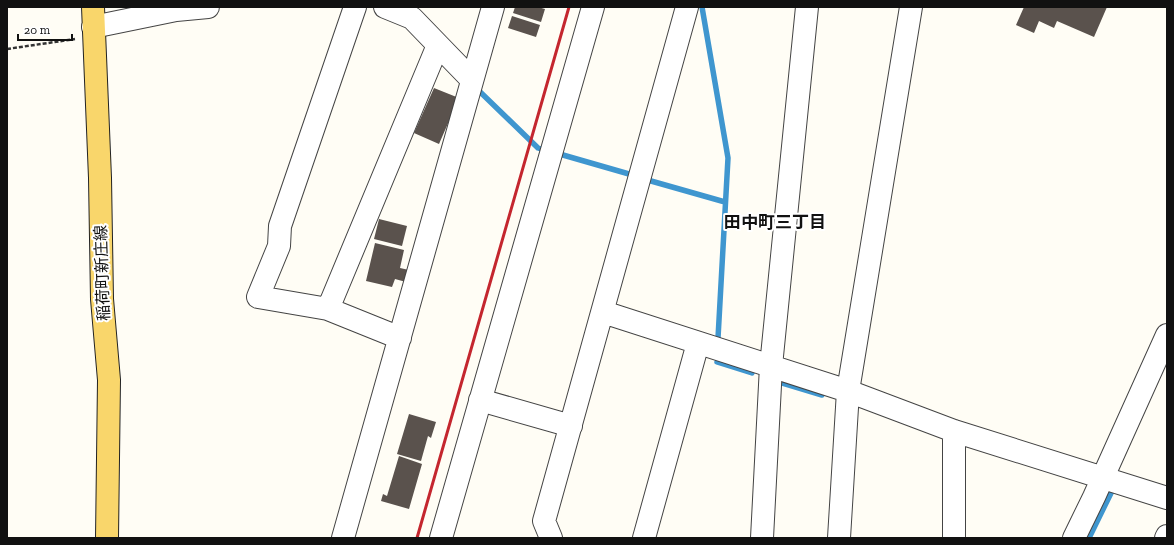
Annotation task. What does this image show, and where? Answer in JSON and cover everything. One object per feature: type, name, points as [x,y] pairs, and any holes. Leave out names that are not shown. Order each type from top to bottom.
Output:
[{"type":"main road","name":"稲荷町新庄線","points":[[93,23],[100,178],[102,299],[109,380],[107,538]]},
{"type":"street","points":[[93,23],[176,10],[208,7]]},
{"type":"street","points":[[355,7],[280,226],[279,246],[258,297],[328,308],[400,338]]},
{"type":"street","points":[[385,7],[412,18],[472,80]]},
{"type":"street","points":[[343,538],[493,7]]},
{"type":"street","points":[[441,538],[594,7]]},
{"type":"street","points":[[551,538],[544,521],[687,7]]},
{"type":"street","points":[[762,538],[771,366],[807,7]]},
{"type":"street","points":[[839,538],[848,391],[911,7]]},
{"type":"street","points":[[328,308],[438,45]]},
{"type":"street","points":[[603,312],[848,391],[954,431],[1167,498]]},
{"type":"street","points":[[1074,538],[1167,334]]},
{"type":"street","points":[[644,538],[698,343]]},
{"type":"street","points":[[480,400],[571,426]]},
{"type":"street","points":[[954,431],[954,538]]},
{"type":"path","points":[[7,49],[93,23]]},
{"type":"building","points":[[515,7],[538,7],[545,9],[541,22],[513,13]]},
{"type":"building","points":[[1024,7],[1107,7],[1094,37],[1057,21],[1054,28],[1039,21],[1034,33],[1016,25]]},
{"type":"building","points":[[512,16],[540,25],[536,37],[508,28]]},
{"type":"building","points":[[434,88],[459,98],[439,144],[414,133]]},
{"type":"building","points":[[379,219],[407,226],[402,246],[374,239]]},
{"type":"building","points":[[375,243],[404,250],[400,268],[409,270],[406,282],[395,279],[392,287],[366,281]]},
{"type":"building","points":[[409,414],[436,422],[431,438],[428,436],[421,461],[397,454]]},
{"type":"building","points":[[399,456],[422,464],[409,509],[381,501],[383,494],[387,496]]},
{"type":"waterway","points":[[702,7],[728,158],[718,338]]},
{"type":"waterway","points":[[475,87],[538,148],[547,151]]},
{"type":"waterway","points":[[556,153],[636,176]]},
{"type":"waterway","points":[[644,179],[725,202]]},
{"type":"waterway","points":[[717,362],[752,373]]},
{"type":"waterway","points":[[779,382],[822,395]]},
{"type":"waterway","points":[[1089,538],[1112,491],[1108,489]]},
{"type":"railway","points":[[417,538],[569,7]]},
{"type":"district","name":"田中町三丁目","points":[[775,222]]}]
